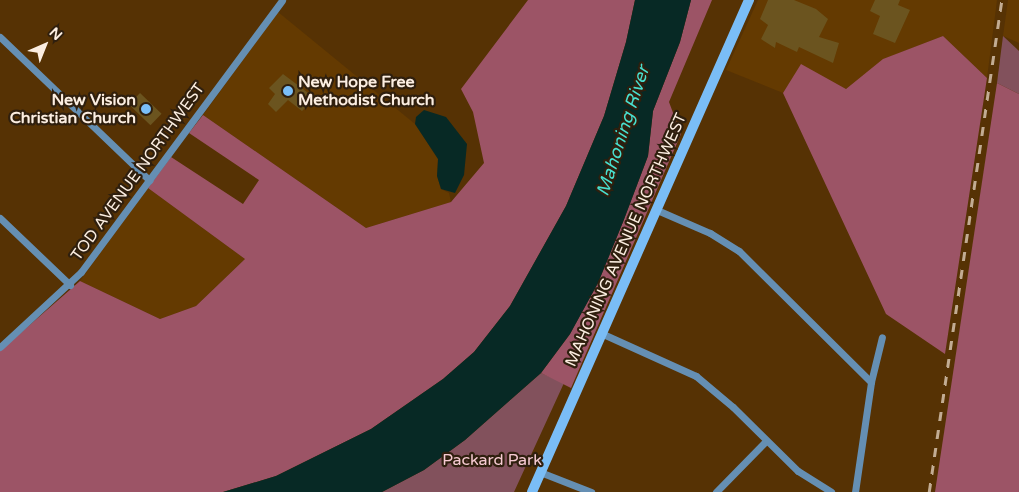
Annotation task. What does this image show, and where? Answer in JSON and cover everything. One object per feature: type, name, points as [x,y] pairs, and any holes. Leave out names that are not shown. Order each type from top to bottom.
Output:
[{"type":"main road","name":"MAHONING AVENUE NORTHWEST","points":[[532,492],[749,0]]},
{"type":"street","name":"TOD AVENUE NORTHWEST","points":[[0,347],[70,285],[282,0]]},
{"type":"street","points":[[0,37],[149,180]]},
{"type":"street","points":[[657,210],[731,245],[871,382]]},
{"type":"street","points":[[0,218],[70,285]]},
{"type":"street","points":[[602,334],[696,376],[804,476],[831,492]]},
{"type":"street","points":[[856,492],[871,382],[882,337]]},
{"type":"street","points":[[716,492],[766,440]]},
{"type":"street","points":[[540,472],[591,492]]},
{"type":"shaded area","points":[[528,0],[635,0],[626,42],[604,116],[566,206],[510,306],[474,352],[443,379],[371,429],[276,476],[223,492],[0,492],[0,351],[80,281],[160,319],[196,306],[245,259],[148,188],[171,157],[243,204],[259,180],[189,133],[203,115],[366,228],[451,202],[484,163],[473,112],[461,89]]},
{"type":"shaded area","points":[[691,0],[712,0],[669,102],[681,134],[571,388],[541,373],[570,334],[598,283],[623,222],[648,156],[653,111],[680,42]]},
{"type":"shaded area","points":[[758,0],[997,0],[987,78],[943,36],[884,59],[846,89],[801,65],[783,93],[726,70]]},
{"type":"shaded area","points":[[1008,0],[1019,0],[1019,43],[1003,36]]},
{"type":"shaded area","points":[[278,12],[415,124],[438,159],[437,176],[441,189],[449,193],[451,202],[366,228],[203,115]]},
{"type":"shaded area","points":[[943,36],[987,78],[945,354],[886,314],[783,93],[801,64],[846,89],[883,59]]},
{"type":"shaded area","points":[[997,83],[1019,94],[1019,492],[935,492]]},
{"type":"shaded area","points":[[148,188],[245,259],[196,306],[160,319],[80,281]]},
{"type":"green space","points":[[1003,36],[1019,51],[1019,94],[997,83]]},
{"type":"green space","name":"Packard Park","points":[[541,373],[564,383],[514,492],[382,492],[424,470],[465,440]]},
{"type":"water","name":"Mahoning River","points":[[635,0],[691,0],[680,42],[653,111],[648,156],[623,222],[598,283],[570,334],[541,373],[465,440],[424,470],[382,492],[223,492],[276,476],[371,429],[443,379],[474,352],[510,306],[566,206],[604,116],[626,42]]},
{"type":"water","points":[[424,110],[446,117],[467,144],[464,175],[455,193],[441,189],[437,176],[438,159],[415,124],[416,117]]},
{"type":"building","points":[[768,0],[794,0],[816,9],[828,19],[819,37],[839,43],[833,63],[799,47],[797,52],[776,42],[775,48],[761,39],[768,25],[760,19]]},
{"type":"building","points":[[875,0],[900,0],[898,5],[910,10],[895,43],[873,34],[880,16],[870,11]]},
{"type":"building","name":"New Hope Free Methodist Church","points":[[283,74],[315,98],[302,111],[288,100],[276,112],[268,104],[275,94],[269,88]]},
{"type":"building","name":"New Vision Christian Church","points":[[140,93],[162,114],[150,125],[129,105]]},
{"type":"railway","points":[[929,492],[1002,0]]},
{"type":"place","name":"New Hope Free Methodist Church","points":[[288,91]]},
{"type":"place","name":"New Vision Christian Church","points":[[146,109]]}]
